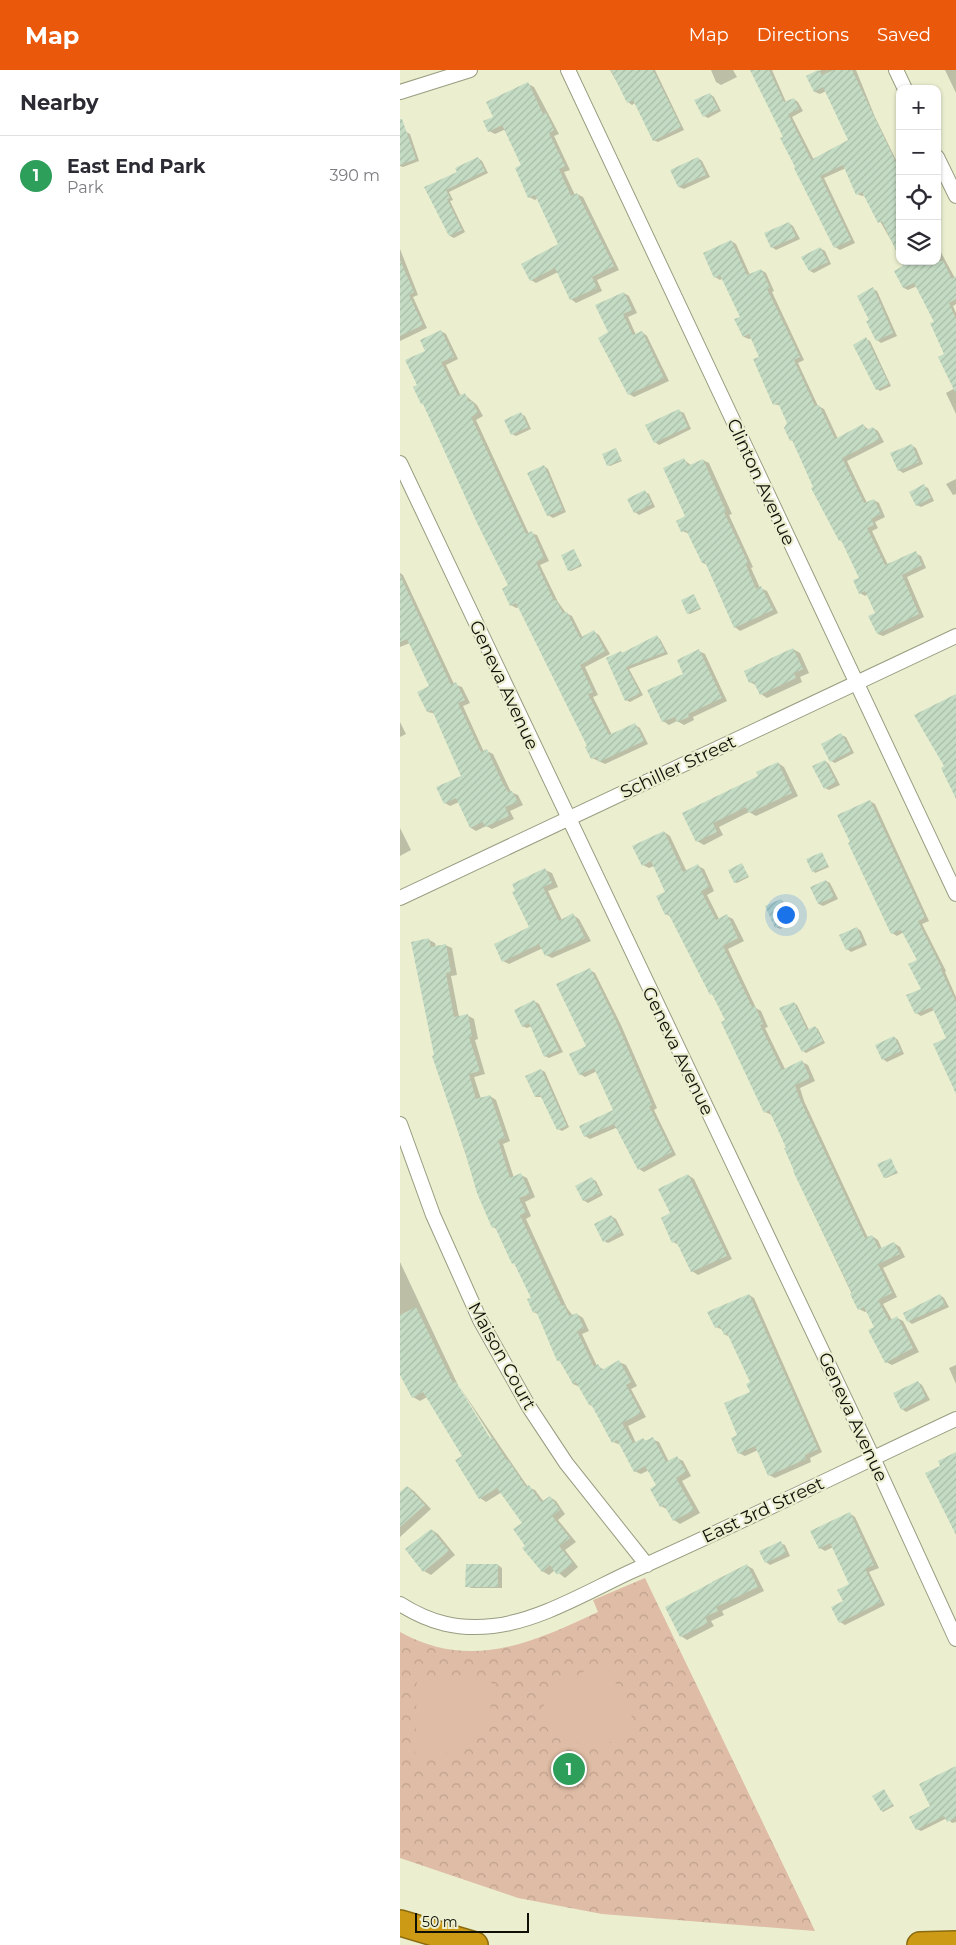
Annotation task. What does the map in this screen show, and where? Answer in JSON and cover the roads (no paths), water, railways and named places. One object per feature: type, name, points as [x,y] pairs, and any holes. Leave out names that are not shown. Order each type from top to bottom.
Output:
[{"type":"highway","points":[[400,1923],[475,1945]]},
{"type":"highway","points":[[920,1945],[956,1944]]},
{"type":"street","points":[[400,92],[470,70]]},
{"type":"street","name":"Clinton Avenue","points":[[568,70],[956,894]]},
{"type":"street","points":[[896,70],[903,85]]},
{"type":"street","points":[[941,164],[956,196]]},
{"type":"street","name":"Geneva Avenue","points":[[400,464],[873,1458],[956,1639]]},
{"type":"street","name":"Schiller Street","points":[[400,898],[956,636]]},
{"type":"street","name":"Maison Court","points":[[400,1124],[433,1215],[480,1320],[529,1407],[566,1464],[647,1565]]},
{"type":"street","name":"East 3rd Street","points":[[400,1604],[442,1625],[466,1628],[496,1626],[530,1617],[647,1565],[956,1420]]},
{"type":"place","name":"East End Park","points":[[569,1769]]}]
